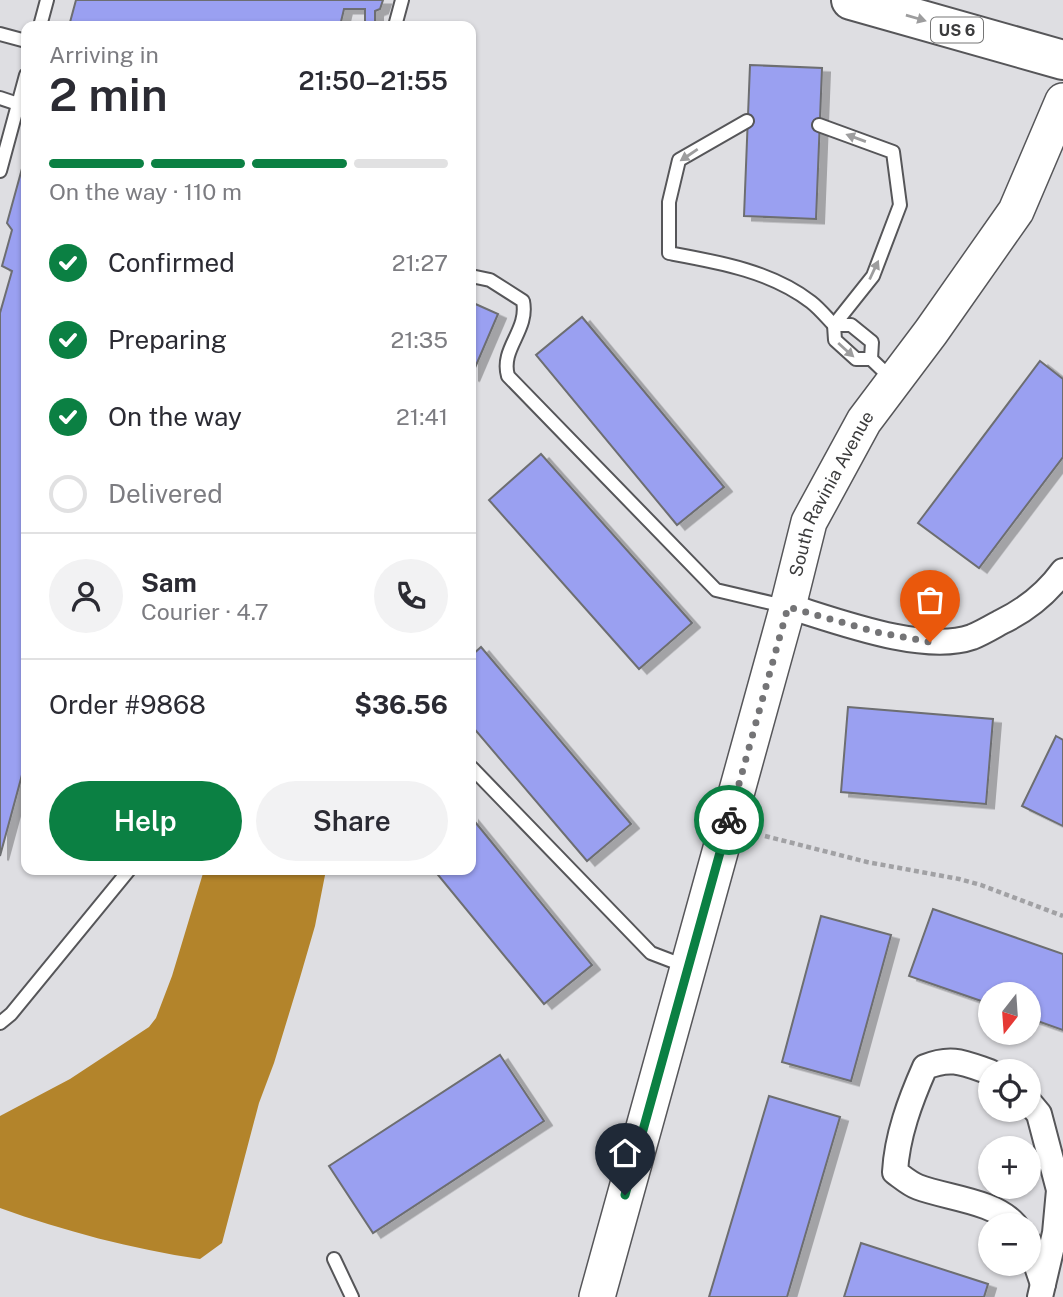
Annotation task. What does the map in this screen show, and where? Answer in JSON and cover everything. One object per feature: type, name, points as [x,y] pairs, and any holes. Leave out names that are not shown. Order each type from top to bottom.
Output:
[{"type":"main road","name":"US 6","points":[[850,0],[1063,60]]},
{"type":"street","name":"South Ravinia Avenue","points":[[597,1297],[788,607],[809,522],[864,421],[883,370],[931,332],[1016,211],[1063,101]]},
{"type":"street","points":[[788,607],[876,632],[930,642],[971,637],[1017,614],[1059,585]]},
{"type":"street","points":[[978,1068],[955,1060],[925,1067],[896,1147],[895,1172],[916,1187],[965,1199],[999,1213]]},
{"type":"street","points":[[1041,1122],[1059,1190],[1055,1233],[1042,1291]]},
{"type":"lane","points":[[41,21],[47,0]]},
{"type":"lane","points":[[396,21],[402,0]]},
{"type":"lane","points":[[0,34],[21,40]]},
{"type":"lane","points":[[1,165],[21,96]]},
{"type":"lane","points":[[0,98],[19,104]]},
{"type":"lane","points":[[747,121],[679,160],[669,202],[669,253],[724,264],[780,282],[812,303],[834,325],[835,340],[856,359],[883,370]]},
{"type":"lane","points":[[819,125],[893,152],[900,205],[873,276],[834,325]]},
{"type":"lane","points":[[476,277],[490,280],[523,301],[526,313],[505,364],[508,376],[716,590],[788,607]]},
{"type":"lane","points":[[834,325],[851,325],[872,342],[883,370]]},
{"type":"lane","points":[[476,771],[651,953],[689,967]]},
{"type":"lane","points":[[0,1023],[11,1014],[126,875]]},
{"type":"lane","points":[[334,1259],[352,1297]]},
{"type":"path","points":[[765,836],[867,862],[970,882],[1063,916]]},
{"type":"shaded area","points":[[202,875],[325,875],[315,926],[274,1063],[259,1103],[222,1243],[200,1259],[98,1238],[0,1208],[0,1116],[70,1079],[149,1027],[156,1018],[172,976]]},
{"type":"building","points":[[76,0],[383,0],[380,9],[375,11],[375,21],[365,21],[365,9],[344,9],[341,21],[70,21]]},
{"type":"building","points":[[750,65],[822,68],[816,219],[744,216]]},
{"type":"building","points":[[21,172],[21,778],[0,856],[0,313],[12,271],[2,266],[12,230],[7,223]]},
{"type":"building","points":[[476,304],[498,314],[476,365]]},
{"type":"building","points":[[582,317],[724,487],[677,525],[536,355]]},
{"type":"building","points":[[1040,361],[1063,379],[1063,457],[979,568],[918,523]]},
{"type":"building","points":[[541,454],[692,623],[639,669],[489,500]]},
{"type":"building","points":[[481,647],[631,824],[587,861],[476,731],[476,652]]},
{"type":"building","points":[[848,707],[993,719],[986,804],[841,792]]},
{"type":"building","points":[[1056,736],[1063,740],[1063,826],[1022,806]]},
{"type":"building","points":[[476,823],[592,965],[544,1004],[438,875],[476,875]]},
{"type":"building","points":[[933,909],[1063,954],[1063,1030],[1041,1022],[1041,982],[978,982],[978,1000],[909,976]]},
{"type":"building","points":[[821,916],[891,935],[851,1081],[782,1062]]},
{"type":"building","points":[[500,1055],[544,1121],[373,1233],[329,1166]]},
{"type":"building","points":[[769,1096],[840,1117],[787,1297],[709,1297]]},
{"type":"building","points":[[861,1243],[988,1284],[984,1297],[844,1297]]},
{"type":"way so far","points":[[729,820],[788,607],[876,632],[930,642]]},
{"type":"route","points":[[625,1195],[729,820]]}]
